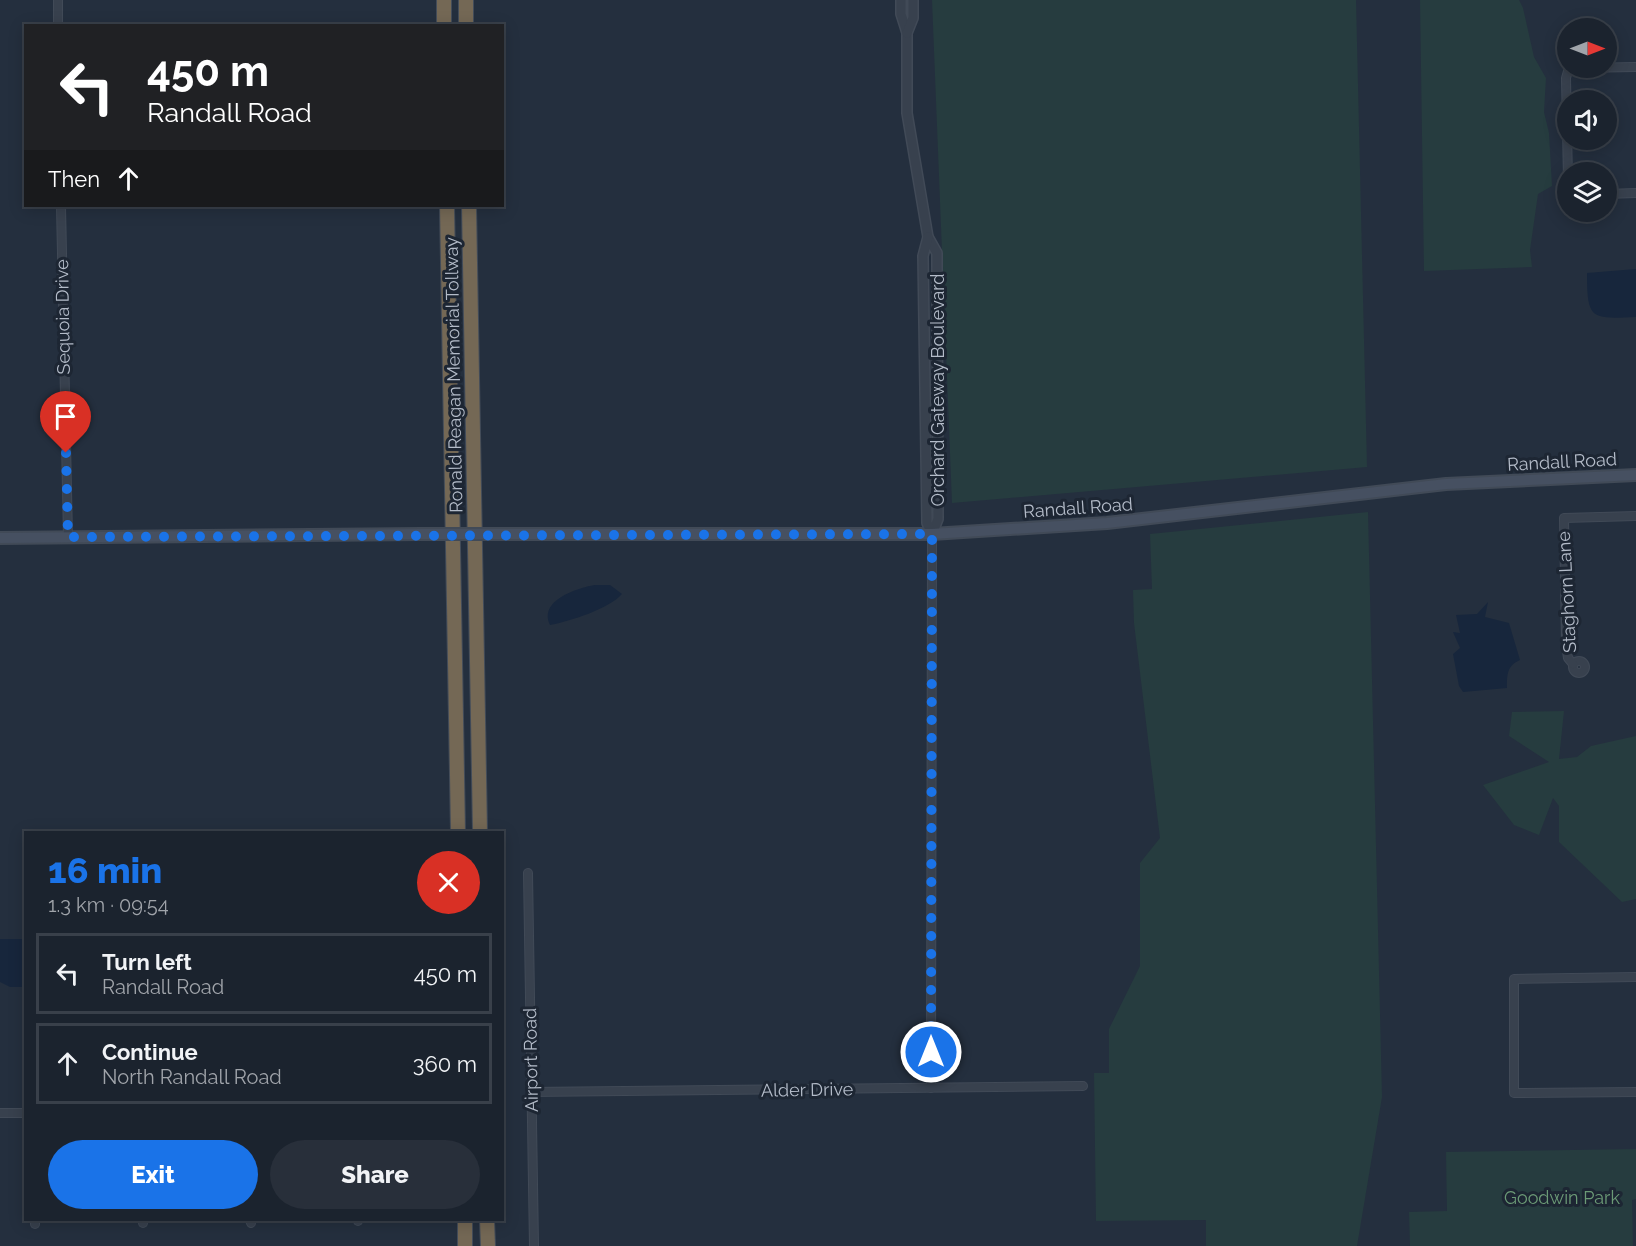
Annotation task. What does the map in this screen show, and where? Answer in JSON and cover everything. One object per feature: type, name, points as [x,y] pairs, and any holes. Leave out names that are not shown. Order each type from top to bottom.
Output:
[{"type":"highway","points":[[444,0],[444,24]]},
{"type":"highway","points":[[466,0],[466,24]]},
{"type":"highway","name":"Ronald Reagan Memorial Tollway","points":[[447,207],[458,831]]},
{"type":"highway","name":"Ronald Reagan Memorial Tollway","points":[[469,207],[480,831]]},
{"type":"highway","points":[[465,1221],[465,1246]]},
{"type":"highway","points":[[487,1221],[488,1246]]},
{"type":"main road","name":"Randall Road","points":[[0,538],[421,534],[932,534],[1107,523],[1446,484],[1636,475]]},
{"type":"street","points":[[58,0],[58,24]]},
{"type":"street","name":"Orchard Gateway Boulevard","points":[[901,0],[901,14],[907,33],[908,113],[928,237],[937,253],[938,519],[932,534]]},
{"type":"street","name":"Orchard Gateway Boulevard","points":[[907,33],[913,18],[913,0]]},
{"type":"street","points":[[1567,90],[1568,71],[1578,68],[1636,67]]},
{"type":"street","points":[[1617,194],[1636,193]]},
{"type":"street","name":"Sequoia Drive","points":[[61,207],[68,537]]},
{"type":"street","name":"Orchard Gateway Boulevard","points":[[928,237],[923,256],[923,295],[927,522],[932,534]]},
{"type":"street","name":"Staghorn Lane","points":[[1573,664],[1568,658],[1566,644],[1564,518],[1636,516]]},
{"type":"street","points":[[931,1088],[932,534]]},
{"type":"street","name":"Airport Road","points":[[528,873],[534,1246]]},
{"type":"street","points":[[1636,977],[1514,979],[1514,1093],[1636,1092]]},
{"type":"street","name":"Alder Drive","points":[[531,1092],[1083,1086]]},
{"type":"street","points":[[0,1113],[24,1113]]},
{"type":"green space","points":[[932,0],[1356,0],[1367,467],[952,503]]},
{"type":"green space","points":[[1420,0],[1519,0],[1523,8],[1534,57],[1546,78],[1544,112],[1549,133],[1552,186],[1538,194],[1530,250],[1532,267],[1424,271]]},
{"type":"green space","points":[[1368,512],[1382,1097],[1357,1246],[1206,1246],[1206,1220],[1096,1221],[1094,1073],[1109,1073],[1109,1029],[1140,966],[1140,863],[1160,838],[1134,623],[1133,590],[1152,589],[1150,534]]},
{"type":"green space","points":[[1564,711],[1559,759],[1577,757],[1591,746],[1636,736],[1636,899],[1622,902],[1559,842],[1559,806],[1553,798],[1539,835],[1514,825],[1483,785],[1549,762],[1509,736],[1512,712]]},
{"type":"green space","name":"Goodwin Park","points":[[1636,1149],[1636,1199],[1632,1200],[1633,1246],[1410,1246],[1409,1212],[1447,1211],[1446,1152]]},
{"type":"water","points":[[1636,269],[1636,317],[1609,318],[1595,313],[1588,300],[1587,273]]},
{"type":"water","points":[[595,585],[610,585],[622,594],[599,609],[550,625],[549,609],[554,603],[578,589]]},
{"type":"water","points":[[1488,602],[1485,617],[1509,623],[1520,660],[1512,665],[1509,671],[1507,688],[1463,692],[1459,686],[1453,654],[1460,648],[1453,632],[1460,633],[1456,615],[1477,614]]},
{"type":"water","points":[[0,939],[24,939],[24,987],[10,987],[0,982]]},
{"type":"route","points":[[66,453],[68,537],[932,534],[931,1052]]}]
